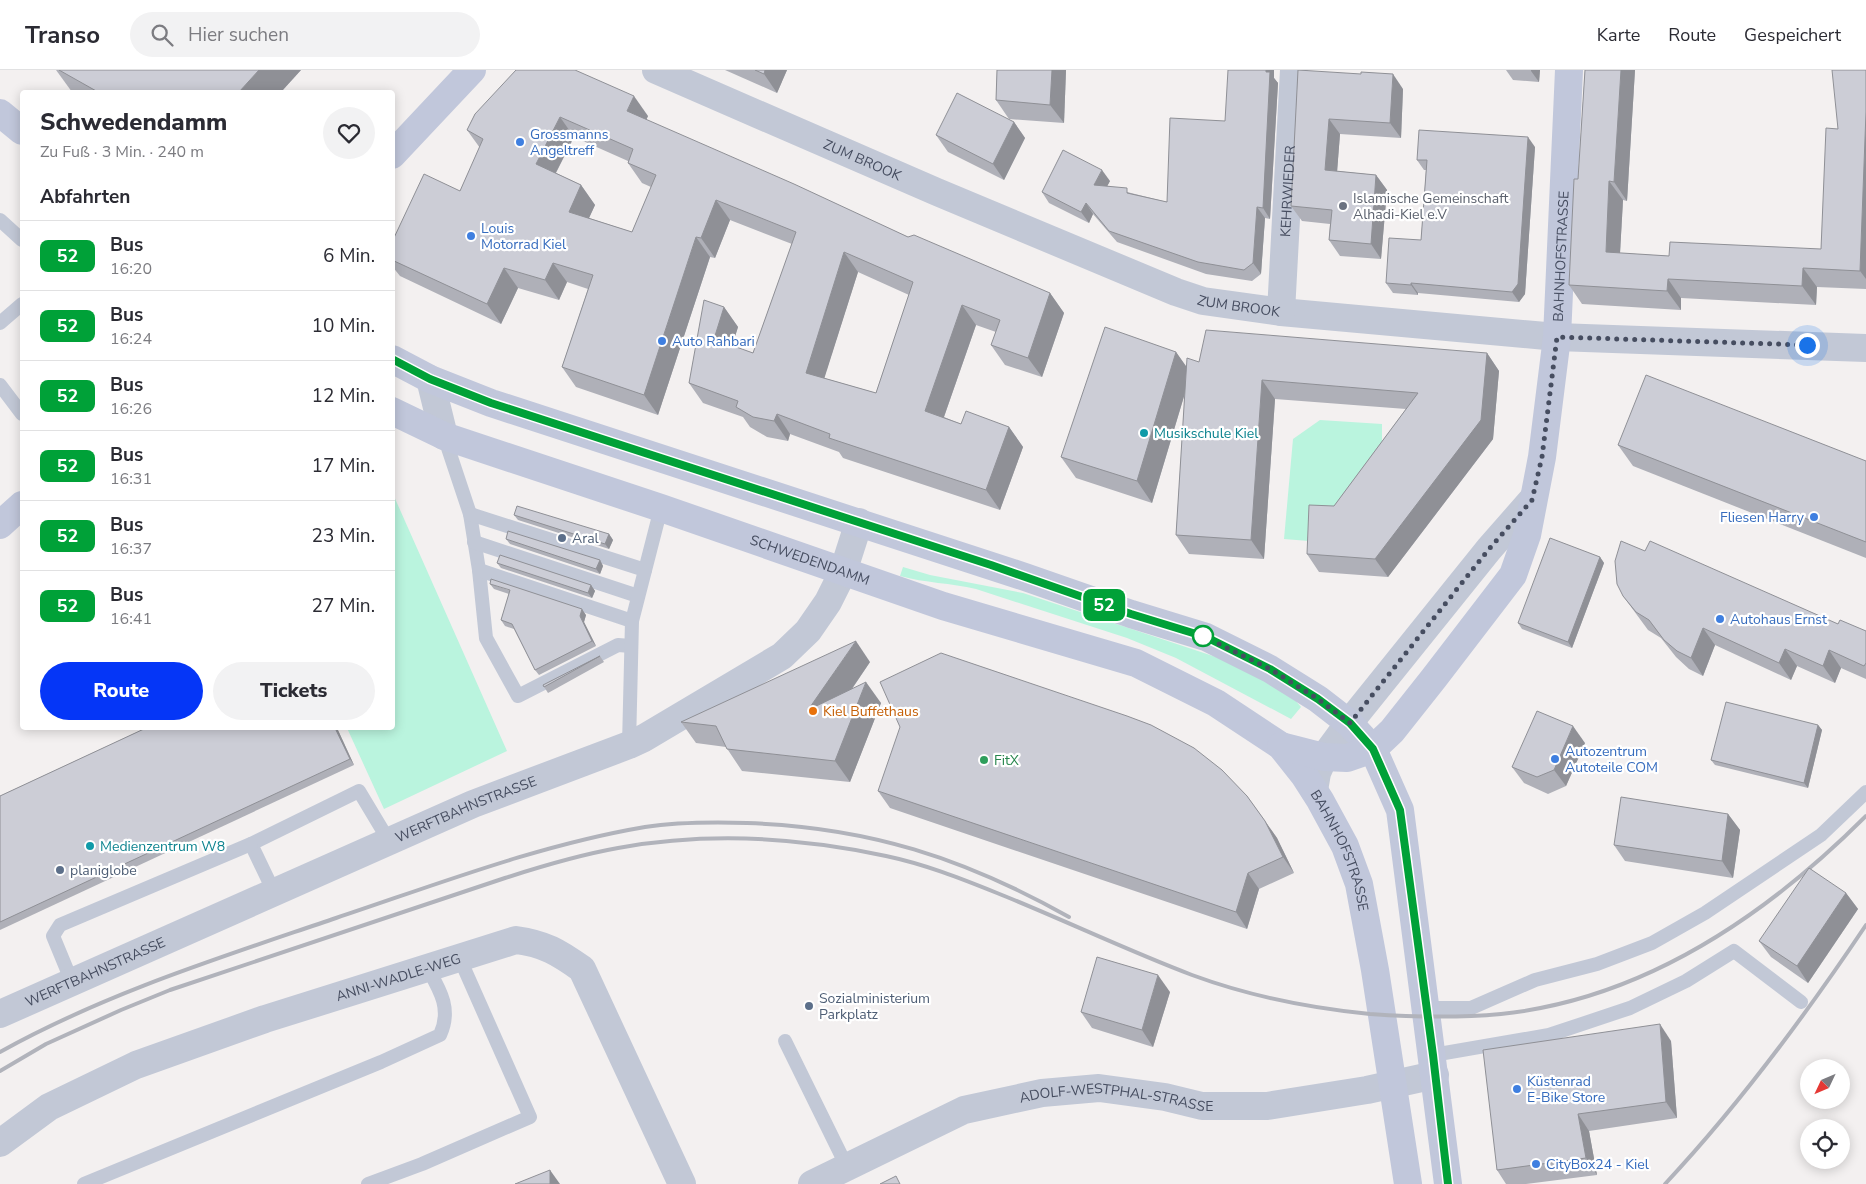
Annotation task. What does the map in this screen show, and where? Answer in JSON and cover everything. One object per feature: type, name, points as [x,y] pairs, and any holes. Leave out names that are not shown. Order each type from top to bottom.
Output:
[{"type":"main road","points":[[395,152],[472,70]]},
{"type":"main road","name":"BAHNHOFSTRASSE","points":[[1373,749],[1392,731],[1514,575],[1526,535],[1542,457],[1557,337],[1568,70]]},
{"type":"main road","points":[[0,113],[20,129]]},
{"type":"main road","points":[[395,361],[430,379],[491,403],[1206,637],[1270,669],[1318,699],[1350,723],[1373,749],[1400,810],[1427,1008],[1448,1184]]},
{"type":"main road","name":"SCHWEDENDAMM","points":[[395,412],[444,436],[661,508],[952,609],[1136,663],[1216,703],[1281,746],[1314,790]]},
{"type":"main road","points":[[0,525],[20,506]]},
{"type":"main road","points":[[1281,746],[1324,757],[1347,758],[1373,749]]},
{"type":"main road","name":"BAHNHOFSTRASSE","points":[[1314,790],[1345,846],[1359,884],[1375,970],[1408,1184]]},
{"type":"street","name":"ZUM BROOK","points":[[656,70],[928,188],[1176,292],[1203,301],[1281,312],[1557,337],[1866,348]]},
{"type":"street","name":"KEHRWIEDER","points":[[1281,312],[1294,70]]},
{"type":"street","points":[[430,379],[444,436]]},
{"type":"street","name":"BAHNHOFSTRASSE","points":[[1314,790],[1317,773],[1324,757],[1489,549],[1532,500]]},
{"type":"street","name":"WERFTBAHNSTRASSE","points":[[0,1014],[473,804],[629,745],[782,656],[808,631],[828,602],[843,572],[859,522]]},
{"type":"street","name":"ANNI-WADLE-WEG","points":[[0,1143],[49,1107],[136,1065],[265,1019],[516,940],[533,942],[559,952],[582,969],[682,1184]]},
{"type":"street","name":"ADOLF-WESTPHAL-STRASSE","points":[[812,1184],[964,1110],[1042,1093],[1099,1088],[1165,1097],[1202,1106],[1267,1106],[1393,1084],[1434,1065]]},
{"type":"lane","points":[[0,220],[20,238]]},
{"type":"lane","points":[[0,323],[20,306]]},
{"type":"lane","points":[[0,385],[20,411]]},
{"type":"lane","points":[[444,436],[470,514],[479,570],[486,638],[518,696],[618,645],[631,646]]},
{"type":"lane","points":[[629,745],[632,620],[661,508]]},
{"type":"lane","points":[[470,514],[645,570]]},
{"type":"lane","points":[[474,542],[638,596]]},
{"type":"lane","points":[[479,570],[632,620]]},
{"type":"lane","points":[[72,982],[54,936],[60,925],[251,844],[359,791],[389,841]]},
{"type":"lane","points":[[1427,1008],[1471,1008],[1535,980],[1597,964],[1652,943],[1705,913],[1821,836],[1866,792]]},
{"type":"lane","points":[[251,844],[274,892]]},
{"type":"lane","points":[[1434,1065],[1549,1035],[1630,1008],[1686,981],[1734,951],[1801,1002]]},
{"type":"lane","points":[[368,1184],[422,1164],[530,1117],[460,958]]},
{"type":"lane","points":[[84,1184],[381,1062],[440,1035],[446,1023],[442,993],[428,967]]},
{"type":"lane","points":[[785,1041],[826,1120],[847,1167]]},
{"type":"green space","points":[[1320,420],[1382,424],[1382,457],[1321,542],[1284,539],[1293,439]]},
{"type":"green space","points":[[395,499],[507,751],[384,809],[348,730],[395,730]]},
{"type":"green space","points":[[903,567],[930,575],[1023,593],[1216,657],[1247,670],[1296,701],[1301,707],[1291,719],[1176,658],[1127,638],[976,589],[900,576]]},
{"type":"building","points":[[59,70],[259,70],[241,90],[94,90]]},
{"type":"building","points":[[516,70],[575,70],[634,96],[627,111],[794,184],[908,237],[914,235],[1050,293],[1028,358],[991,345],[1000,320],[962,305],[925,411],[961,424],[966,411],[1009,427],[986,490],[829,438],[830,434],[777,414],[774,421],[753,417],[736,407],[738,401],[689,383],[704,300],[724,307],[714,339],[753,353],[796,232],[716,200],[701,238],[696,237],[644,395],[562,367],[593,275],[553,263],[545,280],[504,268],[487,304],[395,261],[395,236],[424,174],[460,191],[483,139],[467,130],[475,114]],"holes":[[[560,117],[633,149],[628,163],[656,175],[632,232],[569,212],[581,185],[536,164]],[[844,252],[913,282],[876,393],[806,373]]]},
{"type":"building","points":[[755,70],[765,70],[764,74]]},
{"type":"building","points":[[997,70],[1052,70],[1050,105],[996,100]]},
{"type":"building","points":[[1228,70],[1266,70],[1266,72],[1270,72],[1263,208],[1257,207],[1253,263],[1244,270],[1198,262],[1109,231],[1086,203],[1081,212],[1042,192],[1063,150],[1102,170],[1094,185],[1127,188],[1127,193],[1167,202],[1170,118],[1225,121]]},
{"type":"building","points":[[1298,70],[1393,74],[1390,123],[1329,119],[1325,170],[1376,175],[1371,244],[1329,240],[1332,210],[1291,206]]},
{"type":"building","points":[[1585,70],[1621,70],[1614,182],[1609,181],[1606,252],[1669,256],[1670,242],[1821,249],[1826,128],[1838,129],[1832,70],[1866,70],[1860,271],[1803,268],[1802,286],[1668,279],[1667,291],[1569,285],[1574,179],[1578,179]]},
{"type":"building","points":[[957,93],[1014,122],[993,164],[936,135]]},
{"type":"building","points":[[1419,130],[1528,137],[1518,284],[1512,292],[1411,283],[1411,285],[1386,283],[1389,238],[1421,240],[1427,160],[1417,160]]},
{"type":"building","points":[[1105,327],[1176,352],[1137,481],[1061,457]]},
{"type":"building","points":[[1206,330],[1487,353],[1481,420],[1375,559],[1307,554],[1309,505],[1334,506],[1418,393],[1262,380],[1251,540],[1176,535],[1187,358],[1199,362]]},
{"type":"building","name":"Fliesen Harry","points":[[1646,375],[1866,461],[1866,542],[1618,445]]},
{"type":"building","points":[[517,506],[609,534],[605,544],[514,515]]},
{"type":"building","points":[[508,531],[600,560],[596,569],[506,539]]},
{"type":"building","points":[[1550,538],[1600,557],[1568,642],[1518,623]]},
{"type":"building","name":"Autohaus Ernst","points":[[1621,541],[1645,551],[1650,541],[1838,624],[1840,620],[1866,631],[1866,663],[1864,666],[1829,650],[1823,666],[1785,649],[1779,663],[1703,628],[1691,658],[1677,651],[1664,640],[1649,620],[1636,612],[1623,596],[1617,584],[1615,561]]},
{"type":"building","points":[[500,555],[591,585],[588,593],[497,563]]},
{"type":"building","points":[[491,579],[582,609],[580,616],[592,641],[535,670],[512,624],[501,620],[510,590],[490,584]]},
{"type":"building","points":[[856,641],[808,710],[866,682],[835,761],[727,749],[716,726],[681,722]]},
{"type":"building","points":[[941,653],[1151,725],[1194,748],[1222,770],[1247,796],[1265,821],[1283,857],[1248,873],[1236,912],[878,791],[900,727],[880,682]]},
{"type":"building","points":[[600,656],[544,687],[543,685]]},
{"type":"building","points":[[1726,702],[1818,725],[1804,783],[1711,760]]},
{"type":"building","points":[[1537,711],[1573,726],[1554,770],[1537,777],[1512,767]]},
{"type":"building","name":"Medienzentrum W8","points":[[142,730],[336,730],[350,759],[0,922],[0,796]]},
{"type":"building","points":[[1621,797],[1728,814],[1722,861],[1614,845]]},
{"type":"building","points":[[1809,868],[1846,893],[1797,966],[1759,941]]},
{"type":"building","points":[[1097,957],[1158,975],[1142,1030],[1081,1012]]},
{"type":"building","points":[[1660,1024],[1666,1102],[1578,1114],[1586,1158],[1497,1170],[1483,1050]]},
{"type":"building","points":[[550,1170],[550,1184],[515,1184]]},
{"type":"building","points":[[896,1176],[900,1184],[880,1184]]},
{"type":"railway","points":[[0,1071],[46,1044],[170,990],[505,878],[561,861],[618,848],[651,843],[719,838],[820,844],[914,863],[997,893],[1192,975],[1257,995],[1324,1008],[1370,1014],[1452,1017],[1501,1014],[1554,1005],[1604,991],[1653,971],[1700,946],[1745,918],[1787,887],[1866,816]]},
{"type":"railway","points":[[0,1052],[40,1031],[123,994],[250,947],[489,866],[566,844],[657,825],[721,822],[747,823],[834,831],[874,839],[914,849],[953,862],[1030,896],[1069,917]]},
{"type":"railway","points":[[1665,1184],[1693,1154],[1771,1059],[1866,925]]},
{"type":"bus line","name":"52","points":[[395,361],[430,379],[491,403],[991,565],[1131,614],[1206,637],[1270,669],[1318,699],[1350,723],[1373,749],[1400,810],[1433,1055],[1448,1184]]},
{"type":"place","name":"Grossmanns Angeltreff","points":[[520,142]]},
{"type":"place","name":"Islamische Gemeinschaft Alhadi-Kiel e.V","points":[[1343,206]]},
{"type":"place","name":"Louis Motorrad Kiel","points":[[471,236]]},
{"type":"place","name":"Auto Rahbari","points":[[662,341]]},
{"type":"place","name":"Musikschule Kiel","points":[[1144,433]]},
{"type":"place","name":"Fliesen Harry","points":[[1814,517]]},
{"type":"place","name":"Aral","points":[[562,538]]},
{"type":"place","name":"Autohaus Ernst","points":[[1720,619]]},
{"type":"place","name":"Kiel Buffethaus","points":[[813,711]]},
{"type":"place","name":"Autozentrum Autoteile COM","points":[[1555,759]]},
{"type":"place","name":"FitX","points":[[984,760]]},
{"type":"place","name":"Medienzentrum W8","points":[[90,846]]},
{"type":"place","name":"planiglobe","points":[[60,870]]},
{"type":"place","name":"Sozialministerium Parkplatz","points":[[809,1006]]},
{"type":"place","name":"Küstenrad E-Bike Store","points":[[1517,1089]]},
{"type":"place","name":"CityBox24 - Kiel","points":[[1536,1164]]},
{"type":"route","points":[[1203,636],[1270,669],[1318,699],[1350,723],[1489,549],[1532,500],[1542,457],[1557,337],[1807,345]]}]
